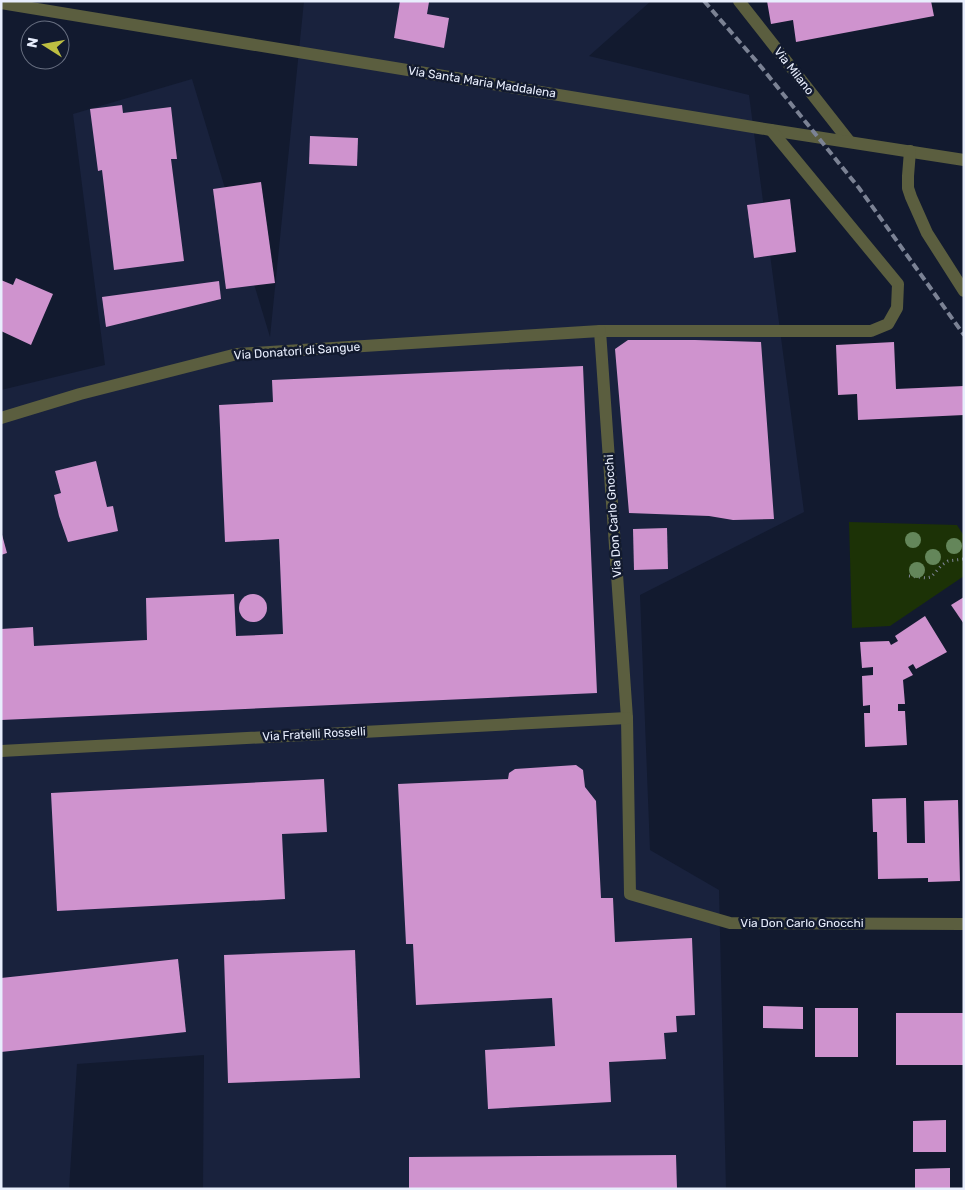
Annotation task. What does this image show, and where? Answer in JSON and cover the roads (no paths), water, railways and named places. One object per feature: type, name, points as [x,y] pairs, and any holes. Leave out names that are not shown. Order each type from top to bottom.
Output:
[{"type":"street","name":"Via Milano","points":[[740,1],[849,141]]},
{"type":"street","name":"Via Santa Maria Maddalena","points":[[1,3],[964,160]]},
{"type":"street","points":[[600,330],[871,331],[888,324],[897,308],[898,284],[771,130]]},
{"type":"street","points":[[910,151],[908,188],[911,197],[927,233],[964,291]]},
{"type":"street","name":"Via Donatori di Sangue","points":[[1,418],[80,394],[237,354],[600,330]]},
{"type":"street","name":"Via Don Carlo Gnocchi","points":[[600,330],[627,718],[630,894],[730,923],[964,924]]},
{"type":"street","name":"Via Fratelli Rosselli","points":[[1,751],[627,718]]},
{"type":"railway","points":[[704,1],[758,63],[859,188],[964,335]]}]
